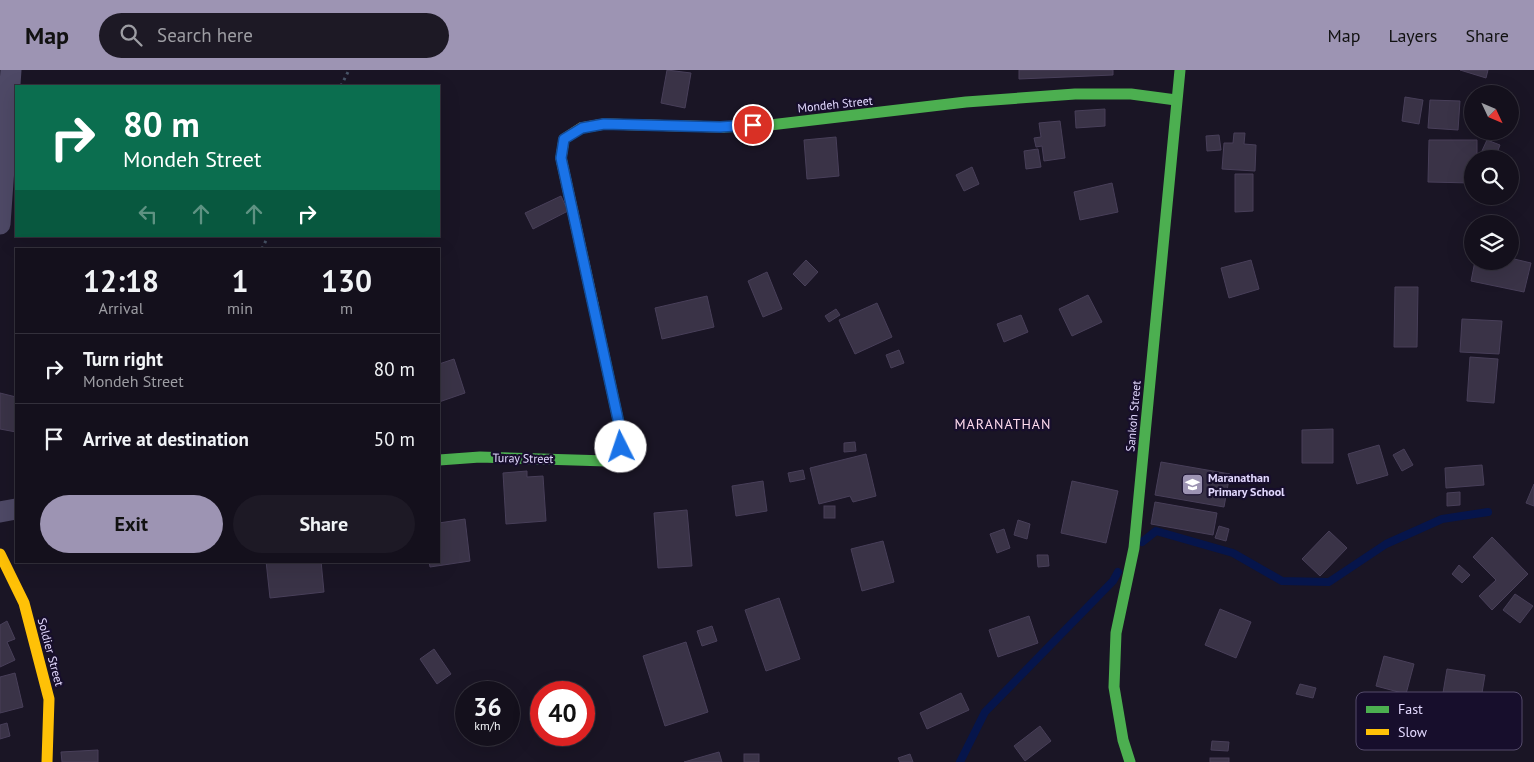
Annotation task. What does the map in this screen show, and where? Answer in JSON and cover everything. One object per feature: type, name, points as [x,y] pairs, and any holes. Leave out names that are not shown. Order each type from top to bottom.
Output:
[{"type":"street","points":[[0,224],[11,70]]},
{"type":"street","name":"Sankoh Street","points":[[1130,762],[1123,740],[1114,687],[1116,633],[1134,548],[1180,70]]},
{"type":"street","name":"Mondeh Street","points":[[607,461],[616,456],[621,447],[621,433],[561,158],[564,139],[582,128],[604,124],[720,127],[770,125],[966,102],[1075,94],[1132,94],[1176,100]]},
{"type":"street","name":"Turay Street","points":[[440,460],[497,458],[607,461]]},
{"type":"street","points":[[0,512],[15,509]]},
{"type":"street","name":"Soldier Street","points":[[0,554],[24,603],[49,699],[47,762]]},
{"type":"path","points":[[342,85],[349,70]]},
{"type":"building","points":[[667,70],[691,73],[685,108],[661,103]]},
{"type":"building","points":[[1019,70],[1113,70],[1113,75],[1019,79]]},
{"type":"building","points":[[1460,70],[1488,70],[1486,78]]},
{"type":"building","points":[[1405,97],[1423,100],[1419,124],[1402,121]]},
{"type":"building","points":[[1430,100],[1460,101],[1458,130],[1428,128]]},
{"type":"building","points":[[1105,109],[1105,126],[1076,128],[1075,111]]},
{"type":"building","points":[[1060,121],[1065,158],[1044,161],[1042,146],[1036,147],[1034,138],[1041,137],[1039,123]]},
{"type":"building","points":[[1234,133],[1245,133],[1244,144],[1256,145],[1255,171],[1222,169],[1224,143],[1233,143]]},
{"type":"building","points":[[1219,135],[1221,150],[1207,151],[1206,136]]},
{"type":"building","points":[[836,137],[839,176],[807,179],[804,140]]},
{"type":"building","points":[[1429,140],[1477,140],[1477,150],[1464,150],[1464,183],[1428,182]]},
{"type":"building","points":[[1487,140],[1500,145],[1498,150],[1482,150]]},
{"type":"building","points":[[1038,149],[1041,167],[1026,169],[1024,151]]},
{"type":"building","points":[[972,167],[979,184],[964,191],[956,175]]},
{"type":"building","points":[[1235,174],[1253,174],[1253,211],[1235,212]]},
{"type":"building","points":[[1112,183],[1118,212],[1080,220],[1074,192]]},
{"type":"building","points":[[561,196],[568,211],[533,229],[525,213]]},
{"type":"building","points":[[806,260],[818,272],[805,286],[793,274]]},
{"type":"building","points":[[1251,260],[1259,289],[1229,298],[1221,268]]},
{"type":"building","points":[[1519,260],[1531,263],[1524,292],[1471,281],[1473,270],[1519,270]]},
{"type":"building","points":[[767,272],[782,309],[763,317],[748,281]]},
{"type":"building","points":[[1395,287],[1418,287],[1417,347],[1394,347]]},
{"type":"building","points":[[1088,295],[1102,322],[1072,336],[1059,309]]},
{"type":"building","points":[[707,296],[714,327],[662,339],[655,308]]},
{"type":"building","points":[[877,303],[892,337],[855,354],[839,320]]},
{"type":"building","points":[[836,309],[840,315],[829,322],[825,316]]},
{"type":"building","points":[[1021,315],[1028,332],[1004,342],[997,324]]},
{"type":"building","points":[[1462,319],[1502,321],[1499,354],[1460,352]]},
{"type":"building","points":[[899,350],[904,363],[891,368],[886,355]]},
{"type":"building","points":[[1470,357],[1498,359],[1494,403],[1467,401]]},
{"type":"building","points":[[454,359],[465,393],[440,402],[440,364]]},
{"type":"building","points":[[0,393],[15,397],[15,432],[0,429]]},
{"type":"building","points":[[1333,429],[1333,463],[1302,463],[1302,430]]},
{"type":"building","points":[[855,442],[856,451],[844,452],[844,443]]},
{"type":"building","points":[[1379,445],[1388,475],[1357,484],[1348,454]]},
{"type":"building","points":[[1404,449],[1413,465],[1402,471],[1393,455]]},
{"type":"building","points":[[866,454],[876,496],[853,502],[850,496],[819,504],[810,468]]},
{"type":"building","name":"Maranathan Primary School","points":[[1161,462],[1230,474],[1224,507],[1155,495]]},
{"type":"building","points":[[1482,465],[1484,485],[1446,488],[1445,468]]},
{"type":"building","points":[[803,470],[805,479],[790,482],[788,473]]},
{"type":"building","points":[[527,471],[527,477],[543,476],[546,521],[506,524],[503,473]]},
{"type":"building","points":[[763,481],[767,511],[736,516],[732,486]]},
{"type":"building","points":[[1072,481],[1118,491],[1106,543],[1061,533]]},
{"type":"building","points":[[1534,484],[1534,506],[1526,503]]},
{"type":"building","points":[[1460,492],[1460,505],[1447,506],[1447,493]]},
{"type":"building","name":"Maranathan Primary School","points":[[1155,502],[1217,513],[1213,535],[1151,524]]},
{"type":"building","points":[[824,506],[835,506],[835,518],[824,518]]},
{"type":"building","points":[[687,510],[692,566],[658,568],[654,513]]},
{"type":"building","points":[[465,519],[470,561],[430,567],[429,563],[440,563],[440,523]]},
{"type":"building","points":[[1018,520],[1030,524],[1027,539],[1014,535]]},
{"type":"building","points":[[1219,526],[1229,529],[1226,541],[1215,538]]},
{"type":"building","points":[[1004,529],[1010,548],[997,553],[990,534]]},
{"type":"building","points":[[1329,531],[1347,548],[1320,576],[1302,559]]},
{"type":"building","points":[[1492,537],[1528,574],[1492,610],[1479,596],[1496,580],[1473,557]]},
{"type":"building","points":[[883,541],[894,582],[862,591],[851,549]]},
{"type":"building","points":[[1037,555],[1048,555],[1049,566],[1038,567]]},
{"type":"building","points":[[266,563],[321,563],[324,592],[270,598]]},
{"type":"building","points":[[1459,565],[1470,575],[1462,583],[1452,574]]},
{"type":"building","points":[[1515,594],[1533,606],[1520,623],[1503,610]]},
{"type":"building","points":[[779,598],[800,659],[766,671],[745,610]]},
{"type":"building","points":[[1220,609],[1251,622],[1236,658],[1205,645]]},
{"type":"building","points":[[1029,616],[1038,643],[998,657],[989,630]]},
{"type":"building","points":[[7,621],[15,639],[7,642],[15,660],[0,667],[0,625]]},
{"type":"building","points":[[712,626],[717,641],[702,646],[697,631]]},
{"type":"building","points":[[686,642],[708,712],[665,726],[643,656]]},
{"type":"building","points":[[434,649],[451,674],[437,684],[420,659]]},
{"type":"building","points":[[1384,656],[1414,664],[1407,692],[1398,692],[1376,686]]},
{"type":"building","points":[[1447,669],[1485,675],[1482,692],[1443,692]]},
{"type":"building","points":[[15,673],[23,707],[0,713],[0,677]]},
{"type":"building","points":[[1300,684],[1316,688],[1313,698],[1296,694]]},
{"type":"building","points":[[961,693],[969,710],[927,729],[920,713]]},
{"type":"building","points":[[7,723],[10,736],[0,739],[0,725]]},
{"type":"building","points":[[1040,726],[1051,741],[1025,761],[1014,746]]},
{"type":"building","points":[[1212,741],[1229,742],[1228,751],[1211,750]]},
{"type":"building","points":[[98,750],[98,762],[62,762],[61,752]]},
{"type":"building","points":[[719,752],[722,762],[684,762]]},
{"type":"building","points":[[744,754],[759,754],[759,762],[744,762]]},
{"type":"building","points":[[910,754],[913,762],[900,762],[898,758]]},
{"type":"building","points":[[1210,758],[1229,758],[1229,762],[1210,762]]},
{"type":"waterway","points":[[1142,542],[1156,531],[1233,553],[1282,581],[1329,582],[1386,544],[1442,519],[1488,512]]},
{"type":"waterway","points":[[960,762],[985,712],[1113,581],[1118,572]]},
{"type":"traffic: fast","points":[[1130,762],[1123,740],[1114,687],[1116,633],[1134,548],[1180,70]]},
{"type":"traffic: fast","points":[[723,127],[770,125],[966,102],[1075,94],[1131,94],[1176,100]]},
{"type":"traffic: fast","points":[[440,460],[480,457],[607,461],[614,456],[619,446],[621,433],[593,304]]},
{"type":"traffic: slow","points":[[593,304],[561,158],[564,139],[581,128],[604,124],[723,127]]},
{"type":"traffic: slow","points":[[0,554],[24,603],[49,699],[47,762]]},
{"type":"place","name":"Maranathan Primary School","points":[[1192,484]]},
{"type":"district","name":"MARANATHAN","points":[[1003,424]]},
{"type":"route","points":[[621,447],[621,433],[561,158],[564,139],[582,128],[604,124],[720,127],[753,125]]}]
